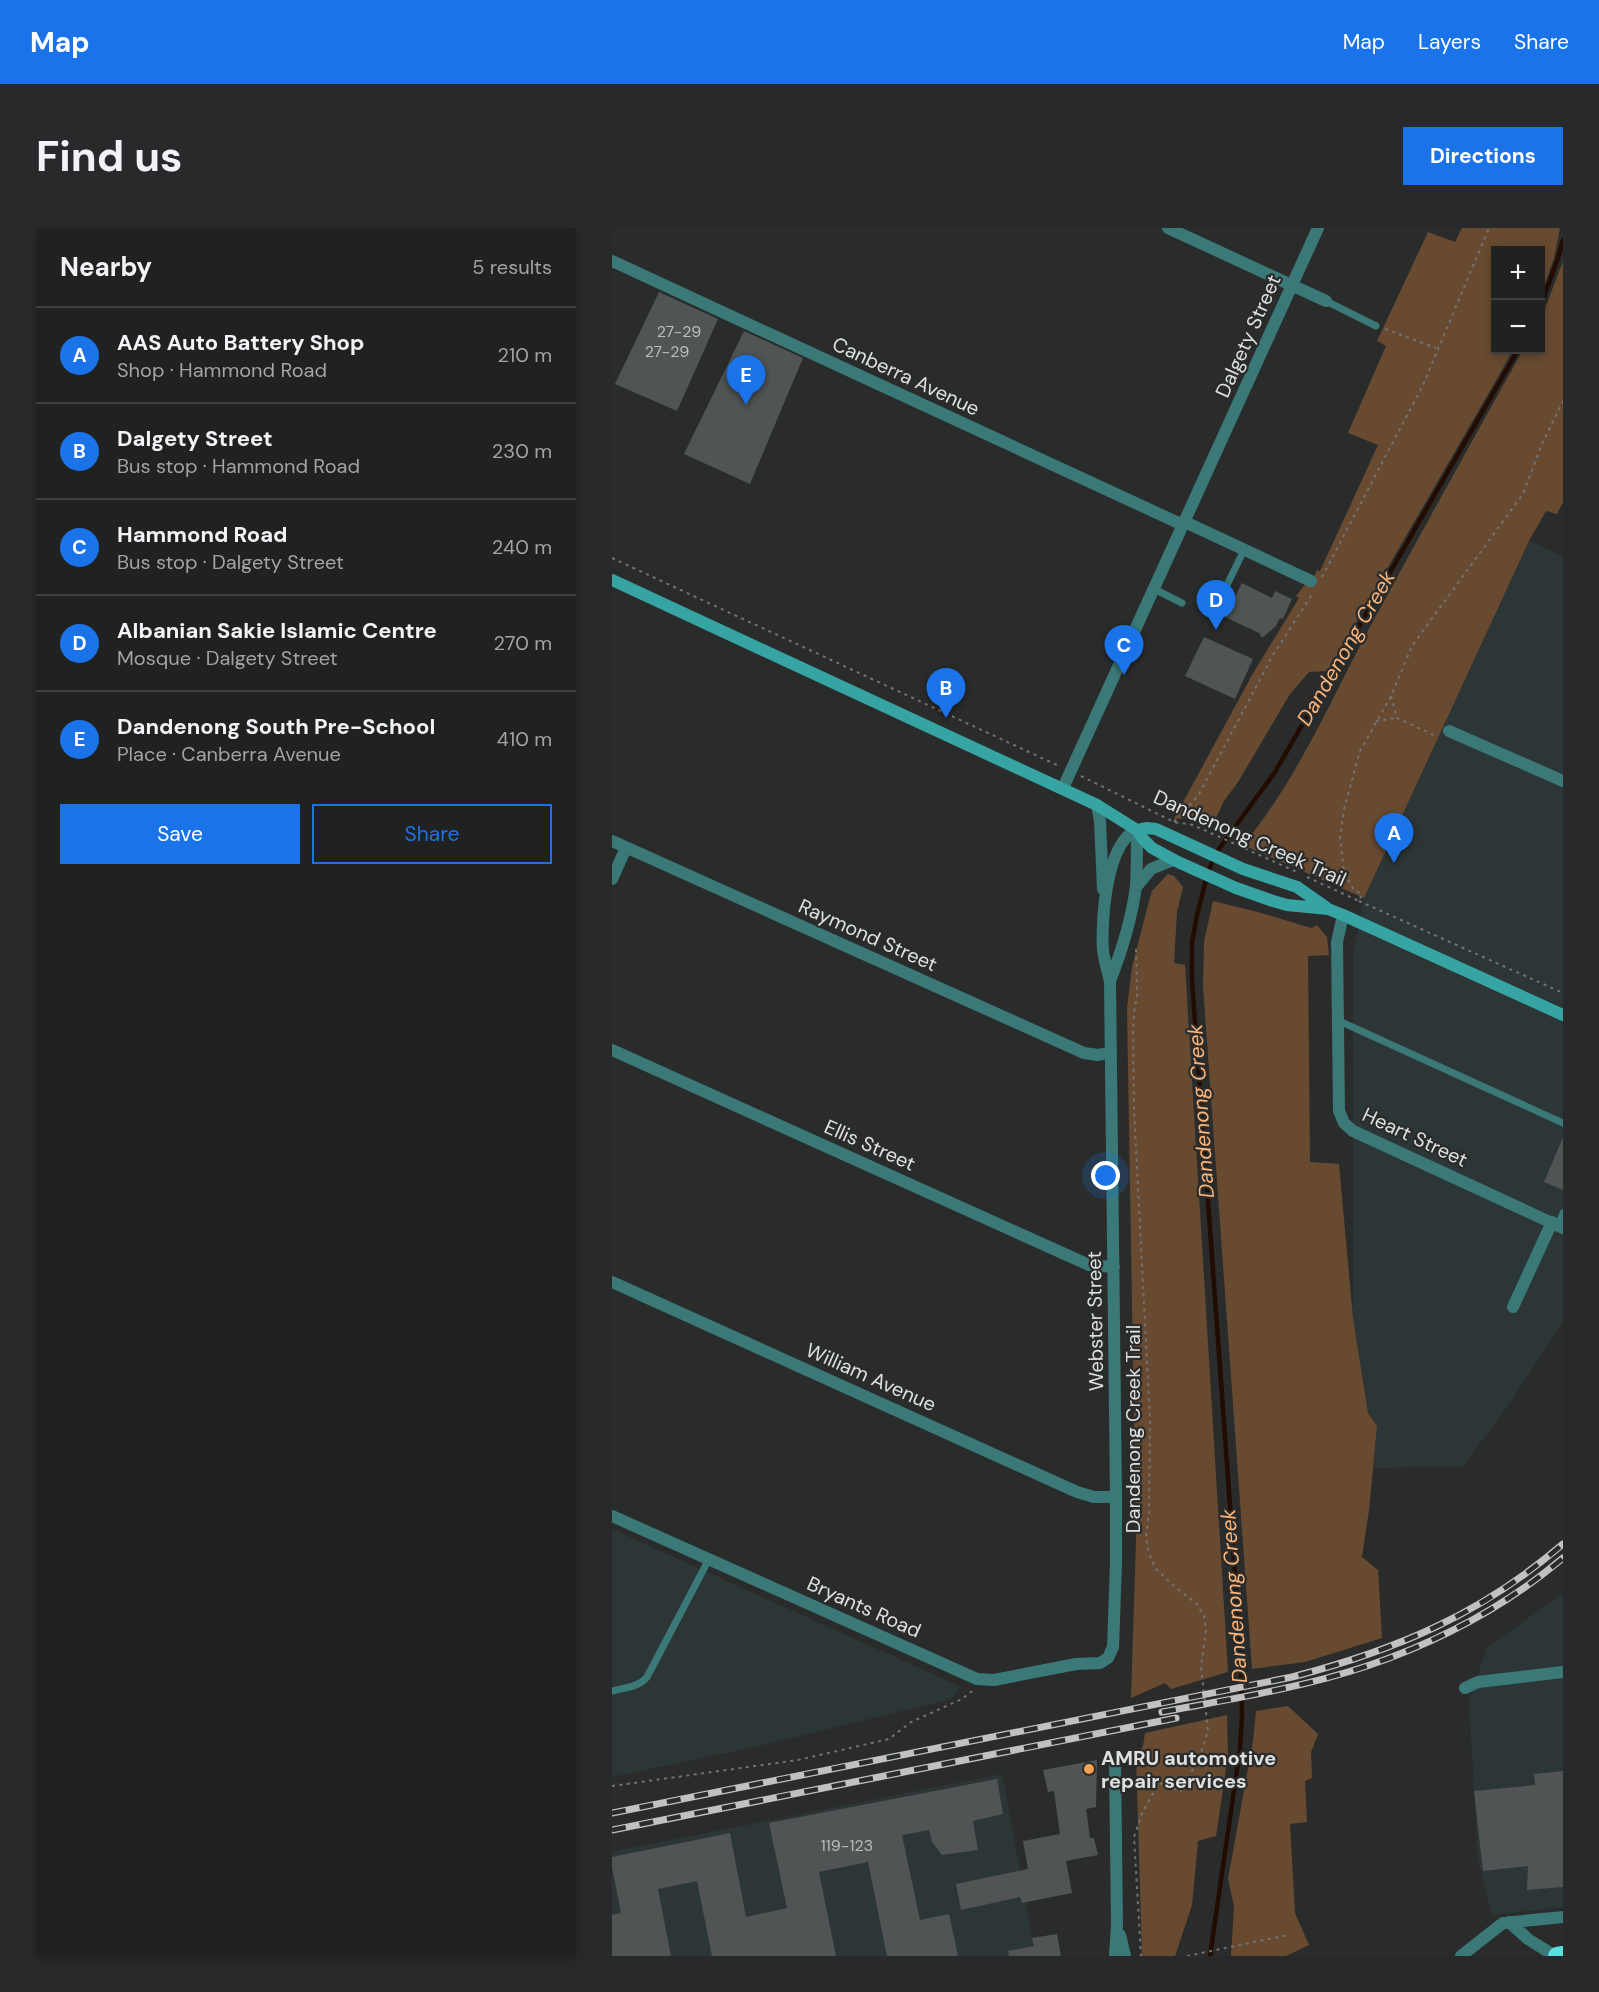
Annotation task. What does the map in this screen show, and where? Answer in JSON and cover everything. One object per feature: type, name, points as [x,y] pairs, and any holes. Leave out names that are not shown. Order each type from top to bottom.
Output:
[{"type":"highway","points":[[1556,1956],[1563,1955]]},
{"type":"main road","points":[[612,580],[1097,805],[1137,830],[1150,846],[1176,861],[1262,898],[1287,905],[1328,909]]},
{"type":"main road","points":[[1137,830],[1156,829],[1244,869],[1297,887],[1328,909],[1563,1015]]},
{"type":"street","points":[[1168,228],[1326,302]]},
{"type":"street","name":"Dalgety Street","points":[[1062,788],[1318,228]]},
{"type":"street","name":"Canberra Avenue","points":[[612,261],[1244,550],[1315,585]]},
{"type":"street","points":[[1449,731],[1563,781]]},
{"type":"street","name":"Webster Street","points":[[1097,805],[1100,821],[1104,908],[1103,948],[1110,982],[1114,1267],[1116,1562],[1113,1647],[1108,1658]]},
{"type":"street","name":"Webster Street","points":[[1104,908],[1114,862],[1127,836],[1137,830]]},
{"type":"street","name":"Webster Street","points":[[1110,982],[1121,953],[1135,889],[1137,830]]},
{"type":"street","name":"Raymond Street","points":[[612,841],[1084,1053],[1091,1055],[1111,1052]]},
{"type":"street","points":[[612,879],[626,848]]},
{"type":"street","name":"Webster Street","points":[[1135,889],[1151,868],[1176,861]]},
{"type":"street","name":"Heart Street","points":[[1343,915],[1337,938],[1337,1020],[1339,1111],[1346,1126],[1557,1225]]},
{"type":"street","name":"Ellis Street","points":[[612,1050],[1089,1265],[1114,1267]]},
{"type":"street","points":[[1513,1307],[1557,1225]]},
{"type":"street","name":"William Avenue","points":[[612,1282],[1077,1492],[1094,1497],[1116,1497]]},
{"type":"street","name":"Bryants Road","points":[[612,1516],[977,1679],[994,1680],[1076,1664],[1100,1663],[1108,1658]]},
{"type":"street","points":[[1465,1688],[1478,1682],[1563,1672]]},
{"type":"street","points":[[1115,1763],[1117,1925],[1115,1956]]},
{"type":"street","points":[[1461,1956],[1497,1927],[1509,1922],[1563,1917]]},
{"type":"street","points":[[1509,1922],[1528,1939],[1556,1956]]},
{"type":"street","points":[[1117,1925],[1125,1956]]},
{"type":"lane","points":[[1326,302],[1376,326]]},
{"type":"lane","points":[[1226,587],[1244,550]]},
{"type":"lane","points":[[1154,589],[1182,603]]},
{"type":"lane","points":[[1337,1020],[1563,1122]]},
{"type":"lane","points":[[1557,1225],[1563,1213]]},
{"type":"lane","points":[[612,1691],[637,1685],[647,1677],[709,1559]]},
{"type":"path","points":[[1174,822],[1198,796],[1423,385],[1489,228]]},
{"type":"path","points":[[1376,326],[1437,349]]},
{"type":"path","name":"Dandenong Creek Trail","points":[[612,558],[1070,771],[1174,822],[1193,825],[1359,901],[1362,894],[1354,890],[1344,872],[1341,828],[1360,751],[1391,696],[1412,646],[1523,494],[1542,444],[1563,401]]},
{"type":"path","points":[[1391,696],[1397,718]]},
{"type":"path","points":[[1376,721],[1397,718],[1439,737],[1449,731]]},
{"type":"path","points":[[1359,901],[1563,993]]},
{"type":"path","name":"Dandenong Creek Trail","points":[[1136,947],[1137,997],[1133,1032],[1135,1151],[1150,1420],[1150,1502],[1146,1538],[1155,1568],[1197,1604],[1204,1616],[1206,1630],[1202,1676],[1208,1731],[1200,1756],[1182,1791],[1159,1783],[1142,1813],[1134,1837],[1141,1956]]},
{"type":"path","points":[[612,1786],[798,1760],[889,1739],[911,1722],[968,1695],[977,1679]]},
{"type":"path","points":[[1187,1956],[1287,1935]]},
{"type":"shaded area","points":[[1462,228],[1560,228],[1554,258],[1545,284],[1545,246],[1491,246],[1491,354],[1511,354],[1328,671],[1309,672],[1290,694],[1238,782],[1224,801],[1211,828],[1189,818],[1174,819],[1252,675],[1299,598],[1296,596],[1306,583],[1310,585],[1317,570],[1320,571],[1378,445],[1348,433],[1386,346],[1377,341],[1428,232],[1455,242]]},
{"type":"shaded area","points":[[1563,261],[1563,502],[1557,514],[1546,511],[1529,541],[1364,898],[1243,845],[1281,793],[1313,738],[1371,625],[1521,354],[1545,354],[1545,308]]},
{"type":"shaded area","points":[[1529,541],[1563,556],[1563,1322],[1508,1406],[1463,1466],[1373,1468],[1377,1426],[1368,1413],[1353,1318],[1353,954],[1364,898]]},
{"type":"shaded area","points":[[1168,874],[1174,876],[1183,887],[1177,912],[1174,963],[1185,965],[1228,1672],[1171,1689],[1165,1683],[1131,1698],[1136,1541],[1127,1008],[1132,967],[1152,891]]},
{"type":"shaded area","points":[[1213,901],[1311,928],[1317,925],[1327,937],[1329,955],[1308,956],[1310,1162],[1339,1164],[1353,1318],[1368,1413],[1377,1426],[1362,1557],[1378,1570],[1382,1638],[1305,1662],[1252,1669],[1203,986],[1204,942]]},
{"type":"shaded area","points":[[612,1529],[961,1687],[951,1699],[763,1745],[612,1777]]},
{"type":"shaded area","points":[[1563,1593],[1563,1907],[1492,1915],[1478,1859],[1469,1700],[1487,1648]]},
{"type":"shaded area","points":[[1288,1706],[1318,1734],[1311,1752],[1312,1778],[1305,1781],[1307,1822],[1290,1824],[1295,1913],[1309,1945],[1286,1956],[1231,1956],[1234,1906],[1228,1879],[1253,1741],[1256,1711]]},
{"type":"shaded area","points":[[1227,1715],[1228,1756],[1216,1836],[1198,1841],[1192,1905],[1175,1956],[1142,1956],[1136,1755],[1143,1746],[1145,1733]]},
{"type":"shaded area","points":[[1002,1774],[1036,1956],[612,1956],[612,1852]]},
{"type":"building","points":[[659,292],[718,319],[677,411],[615,384]]},
{"type":"building","points":[[744,331],[803,358],[750,484],[684,454]]},
{"type":"building","points":[[1242,583],[1272,598],[1275,591],[1292,599],[1283,619],[1280,618],[1276,626],[1262,638],[1259,633],[1225,617]]},
{"type":"building","points":[[1204,637],[1253,659],[1235,699],[1185,676]]},
{"type":"building","points":[[1563,1137],[1563,1190],[1544,1182]]},
{"type":"building","points":[[1097,1760],[1096,1807],[1086,1809],[1090,1838],[1094,1838],[1098,1855],[1066,1861],[1072,1893],[1022,1903],[1020,1897],[961,1910],[956,1884],[1028,1869],[1023,1841],[1060,1834],[1054,1791],[1048,1792],[1043,1770]]},
{"type":"building","points":[[1563,1771],[1563,1887],[1527,1890],[1528,1866],[1483,1871],[1474,1791],[1535,1785],[1534,1774]]},
{"type":"building","points":[[997,1779],[1003,1814],[973,1821],[978,1850],[942,1855],[932,1842],[929,1830],[902,1835],[920,1920],[949,1914],[958,1956],[887,1956],[868,1862],[819,1872],[836,1956],[712,1956],[697,1881],[658,1889],[671,1956],[612,1956],[612,1915],[621,1913],[612,1857],[730,1833],[746,1917],[787,1908],[769,1823]]},
{"type":"building","points":[[1057,1934],[1061,1956],[1009,1956],[1008,1951],[1034,1946],[1032,1938]]},
{"type":"waterway","name":"Dandenong Creek","points":[[1543,300],[1563,240]]},
{"type":"waterway","name":"Dandenong Creek","points":[[1210,1956],[1240,1749],[1242,1717],[1241,1658],[1192,980],[1192,943],[1197,915],[1208,872],[1216,853],[1275,772],[1516,354]]},
{"type":"railway","points":[[612,1813],[1292,1677],[1367,1655],[1435,1627],[1500,1591],[1563,1544]]},
{"type":"railway","points":[[1162,1712],[1240,1698],[1342,1674],[1420,1646],[1495,1607],[1563,1558]]},
{"type":"railway","points":[[612,1830],[1176,1718]]},
{"type":"place","name":"Dandenong South Pre-School","points":[[746,405]]},
{"type":"place","name":"Albanian Sakie Islamic Centre","points":[[1216,630]]},
{"type":"place","name":"Hammond Road","points":[[1124,675]]},
{"type":"place","name":"Dalgety Street","points":[[946,718]]},
{"type":"place","name":"AAS Auto Battery Shop","points":[[1394,863]]},
{"type":"place","name":"AMRU automotive repair services","points":[[1089,1769]]}]
